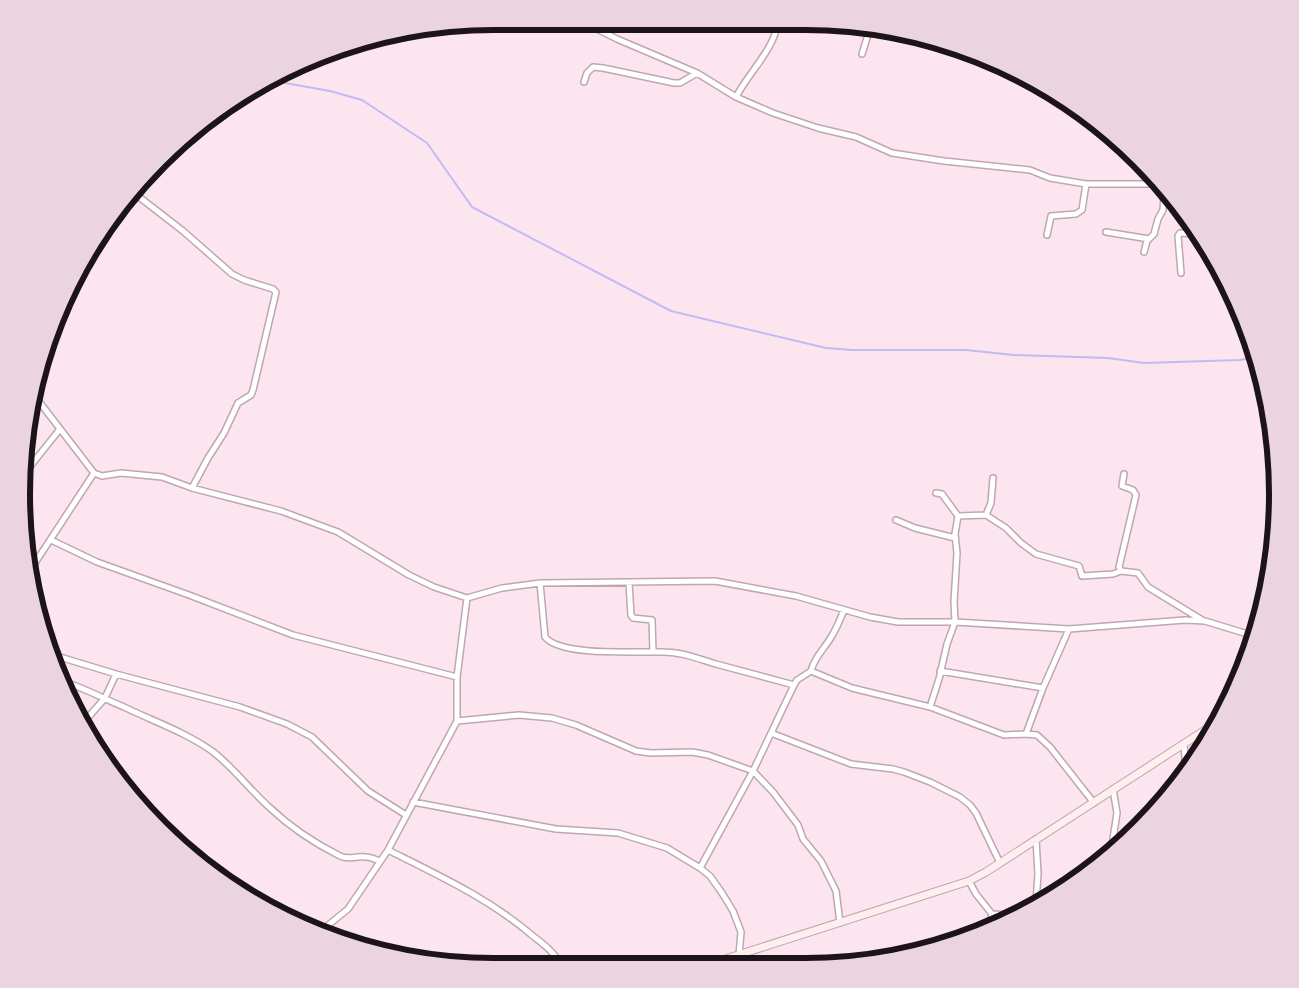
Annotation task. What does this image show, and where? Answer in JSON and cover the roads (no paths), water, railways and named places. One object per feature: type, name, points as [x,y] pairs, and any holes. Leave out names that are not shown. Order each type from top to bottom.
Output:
[{"type":"street","points":[[599,30],[697,73],[736,97],[773,113],[818,128],[856,137],[892,153],[944,162],[1030,170],[1050,178],[1086,184],[1150,184]]},
{"type":"street","points":[[736,97],[746,78],[768,50],[776,30]]},
{"type":"street","points":[[862,54],[868,34]]},
{"type":"street","points":[[584,82],[587,73],[593,67],[674,84],[680,83],[697,73]]},
{"type":"street","points":[[1047,236],[1052,216],[1076,214],[1082,210],[1086,184]]},
{"type":"street","points":[[138,196],[183,231],[232,274],[244,280],[273,289],[276,292],[251,395],[238,403],[224,433],[192,488]]},
{"type":"street","points":[[1144,252],[1149,239],[1154,234],[1158,219],[1163,210],[1164,200]]},
{"type":"street","points":[[1106,232],[1149,239]]},
{"type":"street","points":[[1181,273],[1178,236],[1180,233],[1189,233]]},
{"type":"street","points":[[39,402],[94,474],[102,476],[121,473],[162,477],[192,488],[282,511],[338,532],[409,575],[434,587],[467,598],[502,588],[540,583],[716,581],[796,596],[870,617],[898,622],[954,622],[1069,629],[1186,620],[1204,621],[1247,634]]},
{"type":"street","points":[[31,466],[60,430]]},
{"type":"street","points":[[35,563],[94,474]]},
{"type":"street","points":[[1122,571],[1119,567],[1136,495],[1133,490],[1122,486],[1124,474]]},
{"type":"street","points":[[986,515],[991,502],[993,478]]},
{"type":"street","points":[[936,492],[942,494],[958,516],[986,515],[1006,528],[1020,543],[1036,554],[1080,567],[1082,576],[1113,574],[1122,571],[1138,573],[1148,587],[1204,621]]},
{"type":"street","points":[[930,707],[954,622],[957,553],[955,538],[958,516]]},
{"type":"street","points":[[896,520],[915,528],[955,538]]},
{"type":"street","points":[[51,540],[97,562],[293,635],[457,677]]},
{"type":"street","points":[[540,583],[545,637],[550,642],[590,651],[676,652],[794,685]]},
{"type":"street","points":[[629,583],[631,616],[633,618],[652,620],[653,652]]},
{"type":"street","points":[[326,927],[348,909],[388,850],[457,722],[457,677],[467,598]]},
{"type":"street","points":[[700,868],[753,771],[794,685],[797,680],[811,671],[813,662],[829,640],[844,610]]},
{"type":"street","points":[[1026,734],[1043,688],[1069,629]]},
{"type":"street","points":[[60,657],[240,707],[287,724],[312,737],[368,791],[406,815]]},
{"type":"street","points":[[940,670],[1043,688]]},
{"type":"street","points":[[811,671],[852,688],[930,707],[1004,735],[1037,735],[1050,747],[1094,803]]},
{"type":"street","points":[[88,718],[105,698],[116,674]]},
{"type":"street","points":[[71,685],[162,723],[211,750],[228,764],[268,806],[306,837],[342,858],[351,859],[366,856],[380,861]]},
{"type":"street","points":[[457,722],[519,715],[552,718],[576,725],[636,751],[651,753],[692,752],[708,755],[753,771],[798,825],[803,839],[821,861],[836,891],[840,923]]},
{"type":"street","points":[[730,958],[969,880],[1000,863],[1204,731]]},
{"type":"street","points":[[771,733],[851,764],[904,772],[960,797],[976,813],[1000,863]]},
{"type":"street","points":[[1184,744],[1186,759]]},
{"type":"street","points":[[1113,789],[1117,813],[1113,841]]},
{"type":"street","points":[[413,802],[556,829],[618,833],[667,848],[710,876],[733,911],[741,932],[740,958]]},
{"type":"street","points":[[1036,839],[1038,874],[1036,896]]},
{"type":"street","points":[[388,850],[477,895],[522,926],[554,953],[557,958]]},
{"type":"street","points":[[969,880],[976,894],[992,914],[1001,914]]},
{"type":"street","points":[[991,919],[992,914]]},
{"type":"waterway","points":[[281,82],[330,91],[362,100],[427,143],[472,207],[671,311],[826,348],[852,350],[966,350],[1014,355],[1108,358],[1144,363],[1248,358]]}]
